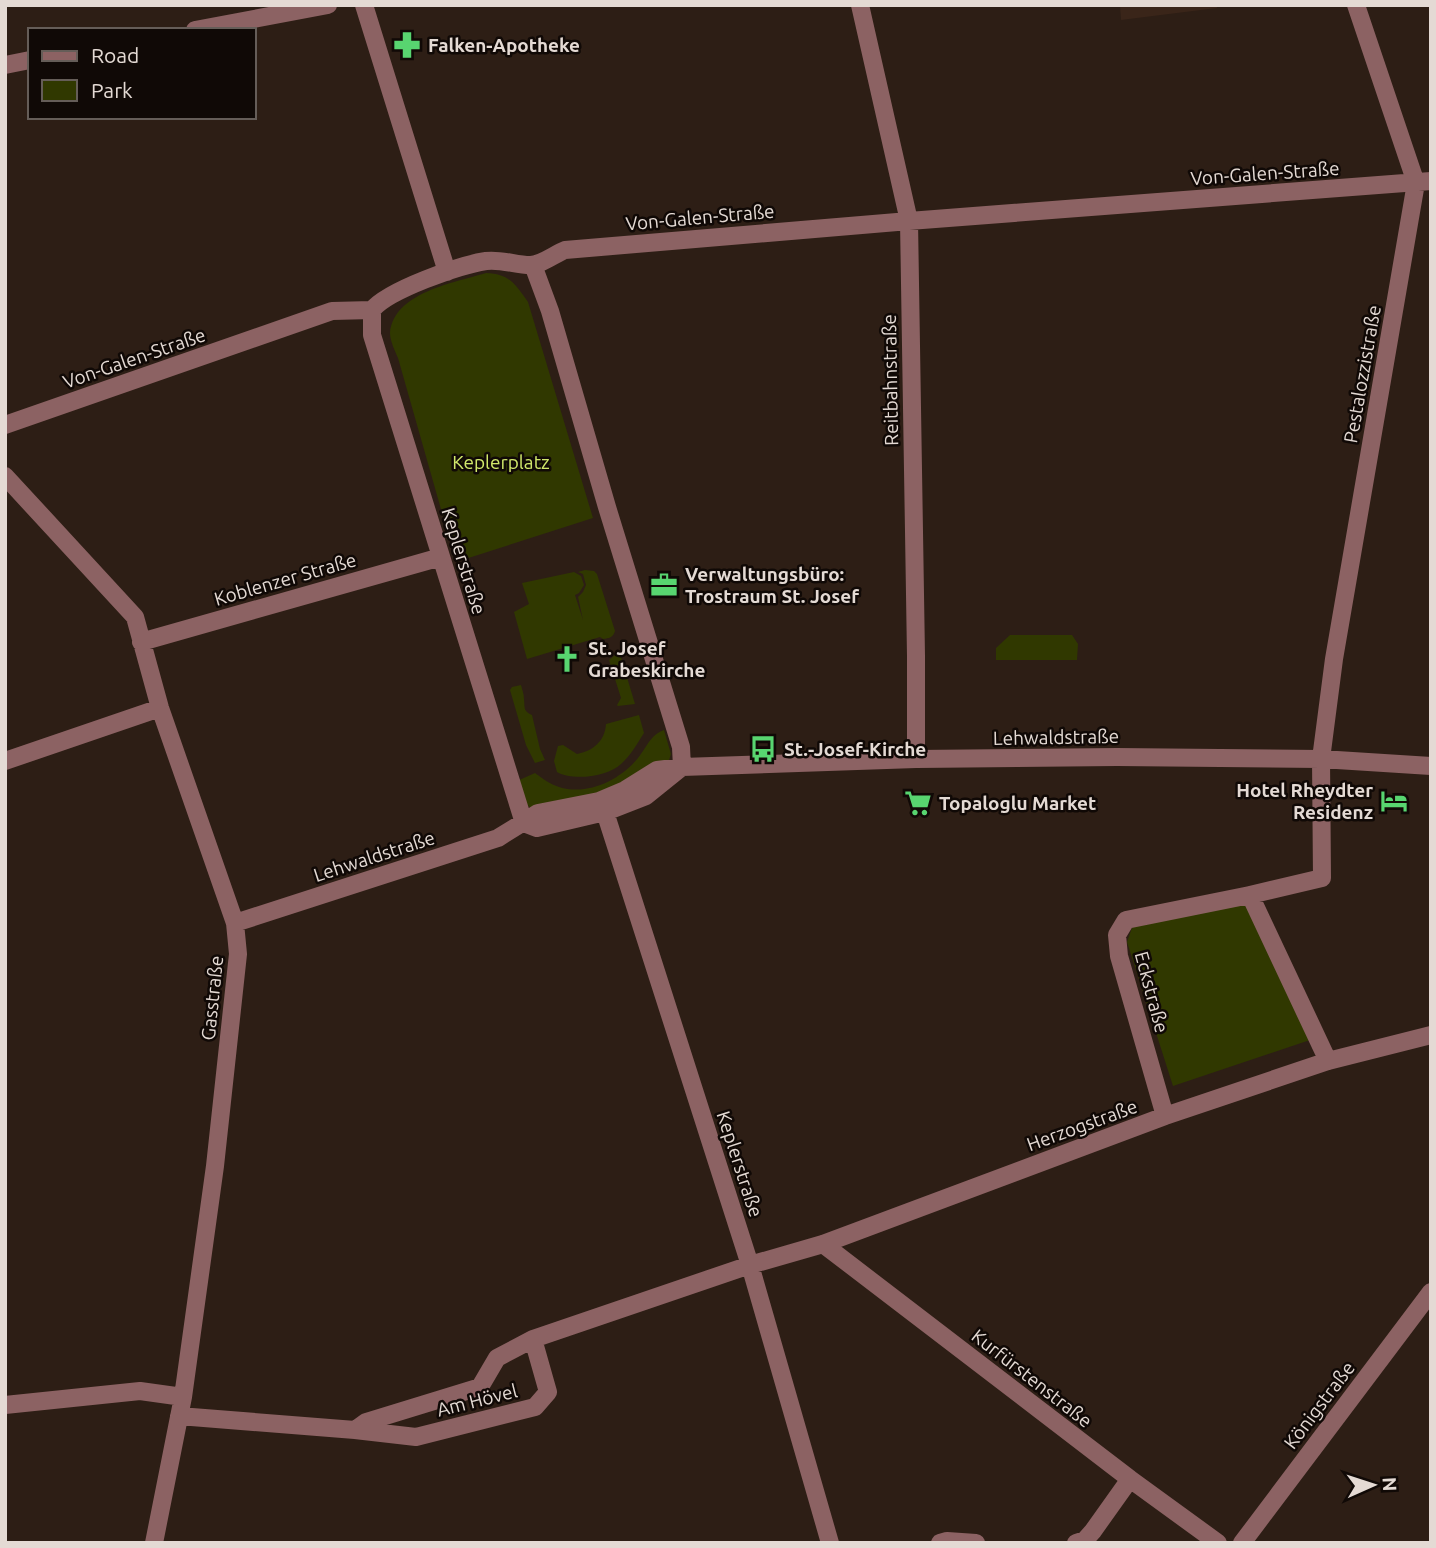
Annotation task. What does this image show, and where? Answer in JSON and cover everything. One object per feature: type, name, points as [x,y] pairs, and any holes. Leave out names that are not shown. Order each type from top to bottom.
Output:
[{"type":"street","points":[[206,28],[328,5]]},
{"type":"street","points":[[364,5],[447,272]]},
{"type":"street","name":"Reitbahnstraße","points":[[860,5],[909,221],[916,759]]},
{"type":"street","name":"Pestalozzistraße","points":[[1251,895],[1322,878],[1321,759],[1334,659],[1424,182],[1356,5]]},
{"type":"street","points":[[5,65],[28,60]]},
{"type":"street","name":"Von-Galen-Straße","points":[[533,265],[565,250],[1424,182]]},
{"type":"street","points":[[372,310],[402,290],[447,272],[490,260],[533,265],[550,311],[681,747],[682,767]]},
{"type":"street","name":"Von-Galen-Straße","points":[[5,425],[332,311],[372,310]]},
{"type":"street","name":"Keplerstraße","points":[[372,310],[372,335],[524,822]]},
{"type":"street","name":"Gasstraße","points":[[5,476],[135,617],[160,708],[235,923],[238,954],[218,1139],[183,1397],[154,1543]]},
{"type":"street","name":"Koblenzer Straße","points":[[141,642],[441,557]]},
{"type":"street","points":[[5,761],[160,708]]},
{"type":"street","name":"Lehwaldstraße","points":[[235,923],[498,838],[524,822],[537,828],[602,806],[657,770],[916,759],[1116,757],[1321,759],[1431,766]]},
{"type":"street","name":"Keplerstraße","points":[[602,806],[750,1265],[830,1543]]},
{"type":"street","points":[[1251,895],[1328,1061]]},
{"type":"street","name":"Eckstraße","points":[[1165,1116],[1119,957],[1117,935],[1126,920],[1251,895]]},
{"type":"street","name":"Herzogstraße","points":[[750,1265],[823,1244],[1165,1116],[1328,1061],[1431,1035]]},
{"type":"street","name":"Kurfürstenstraße","points":[[823,1244],[1218,1543]]},
{"type":"street","name":"Am Hövel","points":[[355,1430],[366,1422],[480,1387],[497,1358],[533,1339],[750,1265]]},
{"type":"street","name":"Königstraße","points":[[1242,1543],[1431,1292]]},
{"type":"street","name":"Am Hövel","points":[[179,1416],[416,1437],[535,1407],[548,1392],[533,1339]]},
{"type":"street","points":[[5,1405],[140,1391],[183,1397]]},
{"type":"street","points":[[1076,1543],[1093,1531],[1130,1479]]},
{"type":"street","points":[[940,1543],[976,1543]]},
{"type":"shaded area","points":[[1120,5],[1216,5],[1217,8],[1121,20]]},
{"type":"green space","name":"Keplerplatz","points":[[486,273],[501,275],[511,281],[528,302],[593,518],[456,562],[390,333],[394,319],[402,308],[414,299],[428,291]]},
{"type":"green space","points":[[585,570],[597,574],[615,631],[613,635],[527,659],[514,612],[529,604],[522,583],[574,572],[581,576],[584,585],[575,595],[583,620],[578,597],[586,585],[583,574],[578,572]]},
{"type":"green space","points":[[1010,635],[1072,635],[1078,644],[1077,660],[996,660],[996,648]]},
{"type":"green space","points":[[620,654],[635,704],[617,705],[621,698],[609,660]]},
{"type":"green space","points":[[521,685],[525,709],[532,715],[545,760],[535,763],[526,745],[510,690]]},
{"type":"green space","points":[[639,715],[644,733],[621,764],[599,775],[581,777],[557,772],[554,761],[558,746],[563,745],[577,754],[583,753],[601,740],[606,724]]},
{"type":"green space","points":[[664,730],[671,754],[669,760],[619,788],[531,809],[521,797],[517,781],[535,773],[559,787],[570,789],[592,788],[603,784],[631,766],[652,738]]},
{"type":"green space","points":[[1247,903],[1310,1040],[1173,1086],[1127,942],[1133,925]]},
{"type":"place","name":"Falken-Apotheke","points":[[407,45]]},
{"type":"place","name":"Verwaltungsbüro: Trostraum St. Josef","points":[[664,585]]},
{"type":"place","name":"St. Josef Grabeskirche","points":[[567,659]]},
{"type":"place","name":"St.-Josef-Kirche","points":[[763,749]]},
{"type":"place","name":"Hotel Rheydter Residenz","points":[[1394,801]]},
{"type":"place","name":"Topaloglu Market","points":[[918,803]]}]
